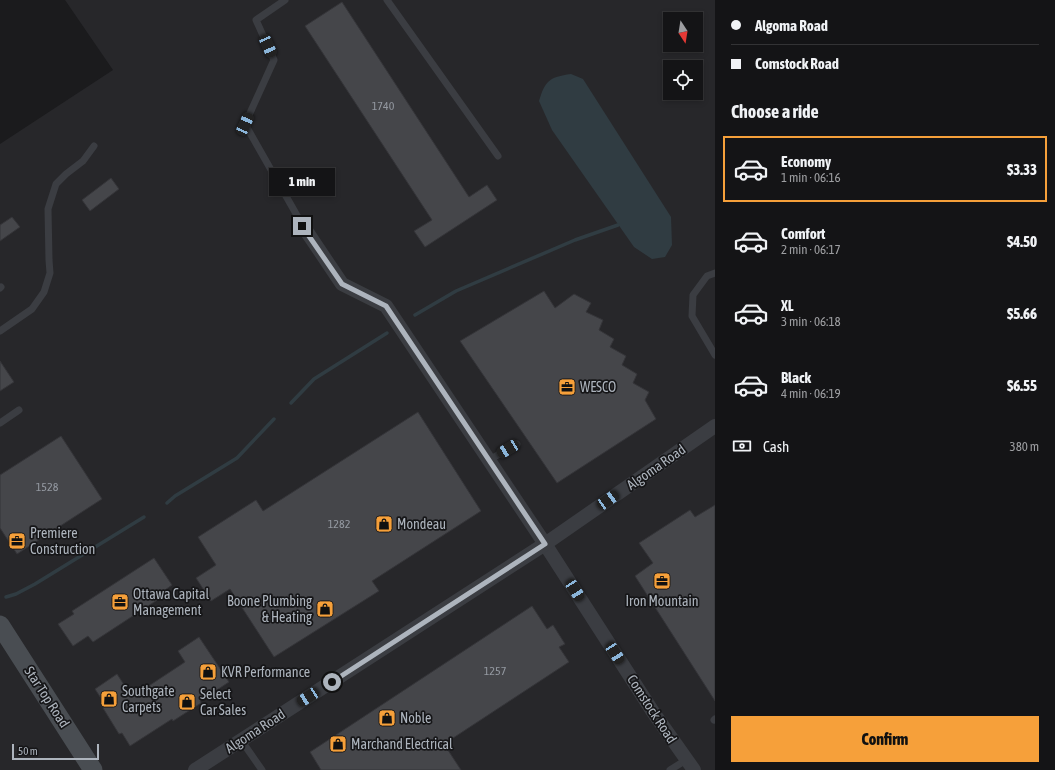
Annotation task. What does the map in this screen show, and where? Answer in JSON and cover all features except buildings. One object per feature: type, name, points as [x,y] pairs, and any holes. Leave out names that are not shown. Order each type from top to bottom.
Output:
[{"type":"street","name":"Comstock Road","points":[[302,226],[342,284],[386,306],[545,544],[653,712],[690,765]]},
{"type":"street","name":"Algoma Road","points":[[195,770],[545,544],[715,426]]},
{"type":"street","name":"Star Top Road","points":[[0,625],[93,770]]},
{"type":"lane","points":[[284,0],[256,20],[274,60],[245,124],[302,226]]},
{"type":"lane","points":[[387,0],[498,156]]},
{"type":"lane","points":[[0,331],[32,308],[44,292],[50,273],[48,209],[56,184],[83,161],[94,146]]},
{"type":"lane","points":[[715,273],[707,276],[693,295],[692,316],[715,355]]},
{"type":"lane","points":[[0,423],[19,410]]},
{"type":"lane","points":[[489,460],[517,444]]},
{"type":"lane","points":[[241,740],[262,770]]},
{"type":"lane","points":[[670,770],[690,765]]},
{"type":"shaded area","points":[[65,0],[715,0],[715,770],[0,770],[0,144],[113,70]]},
{"type":"shaded area","points":[[571,74],[583,79],[671,217],[672,245],[665,257],[652,259],[634,247],[552,130],[539,101],[541,94],[549,81]]},
{"type":"waterway","points":[[415,315],[456,291],[575,240],[618,225]]},
{"type":"waterway","points":[[291,403],[314,379],[387,333]]},
{"type":"waterway","points":[[167,503],[175,496],[237,458],[274,419]]},
{"type":"waterway","points":[[6,597],[16,594],[35,584],[144,517]]},
{"type":"place","name":"WESCO","points":[[567,387]]},
{"type":"place","name":"Mondeau","points":[[384,524]]},
{"type":"place","name":"Premiere Construction","points":[[17,541]]},
{"type":"place","name":"Iron Mountain","points":[[662,581]]},
{"type":"place","name":"Ottawa Capital Management","points":[[120,602]]},
{"type":"place","name":"Boone Plumbing & Heating","points":[[325,609]]},
{"type":"place","name":"KVR Performance","points":[[208,672]]},
{"type":"place","name":"Southgate Carpets","points":[[109,699]]},
{"type":"place","name":"Select Car Sales","points":[[187,702]]},
{"type":"place","name":"Noble","points":[[387,718]]},
{"type":"place","name":"Marchand Electrical","points":[[338,744]]},
{"type":"route","points":[[302,226],[342,284],[386,306],[545,544],[332,682]]}]
